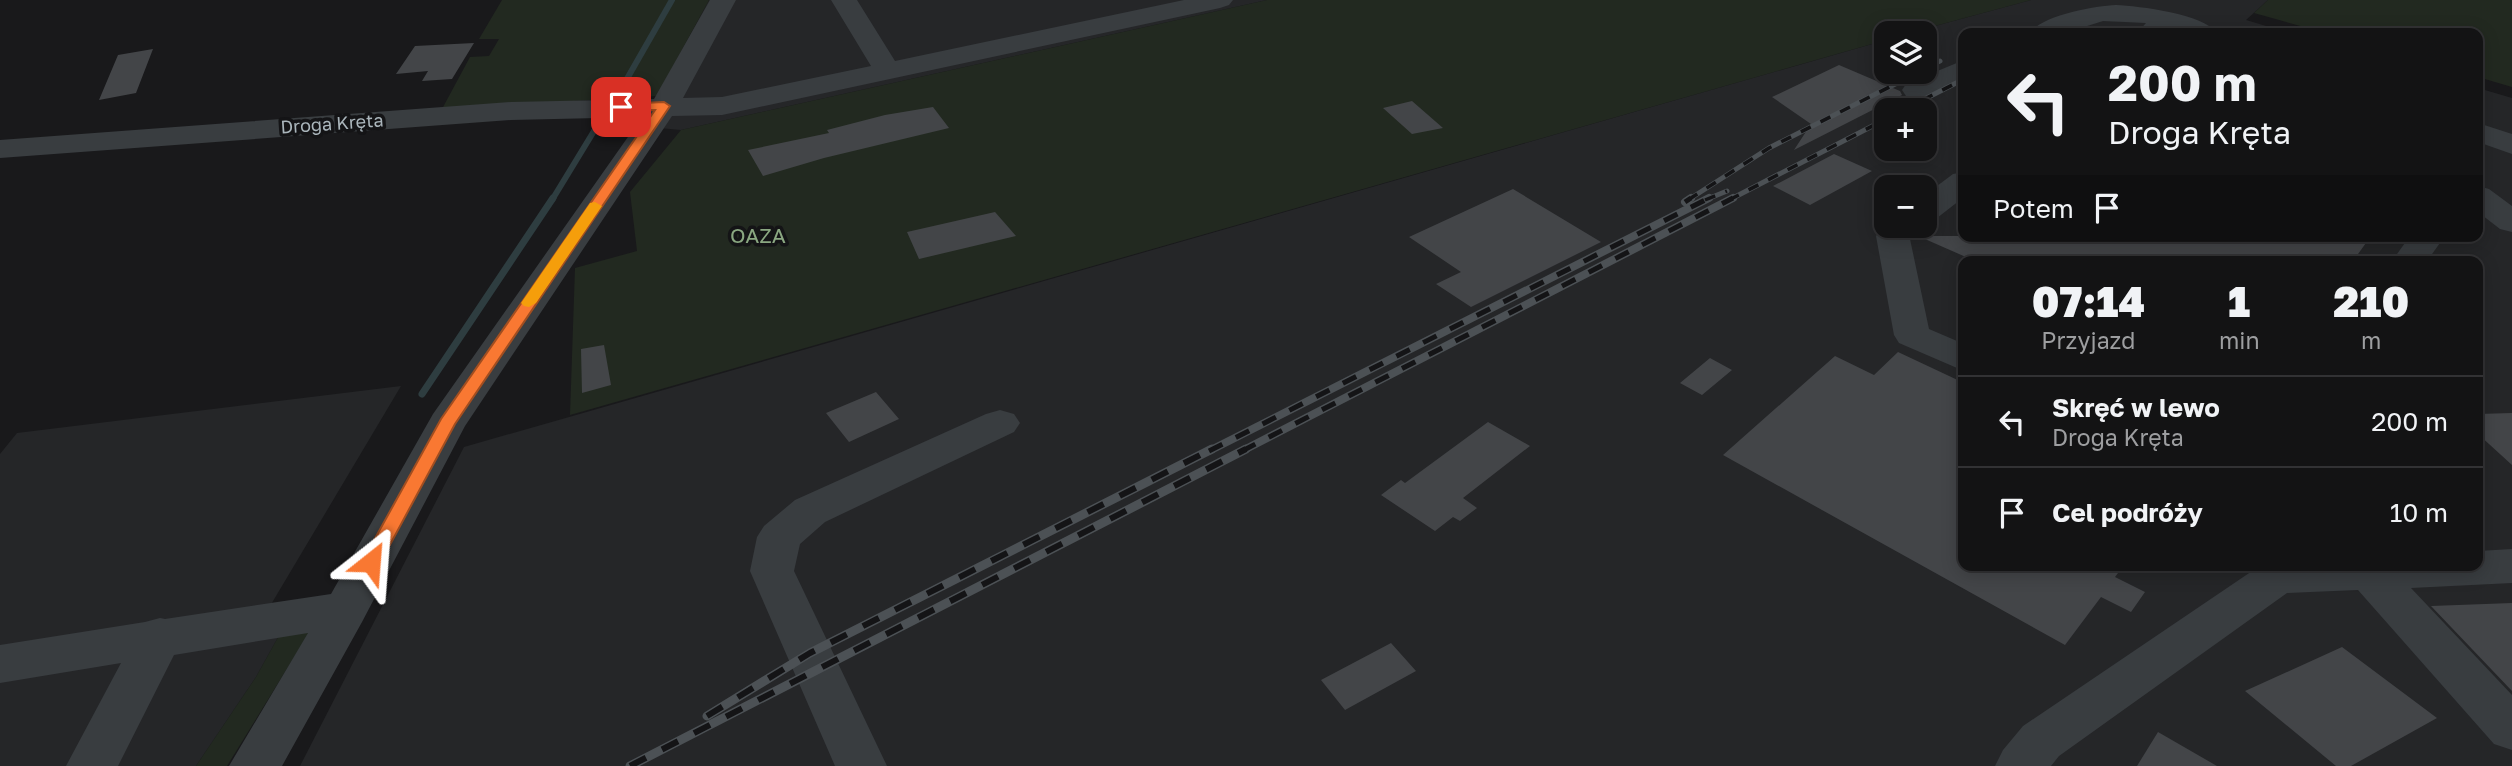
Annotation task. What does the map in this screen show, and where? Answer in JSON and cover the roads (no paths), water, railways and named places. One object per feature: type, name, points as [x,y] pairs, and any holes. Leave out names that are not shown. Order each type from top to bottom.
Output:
[{"type":"street","points":[[254,766],[346,609],[447,423],[664,106],[723,0]]},
{"type":"street","points":[[844,0],[888,71]]},
{"type":"street","name":"Droga Kręta","points":[[0,149],[483,113],[722,106],[888,71],[1165,5],[1220,0]]},
{"type":"street","points":[[2054,28],[2084,15],[2100,12],[2140,14],[2158,27]]},
{"type":"street","points":[[1916,90],[1958,71]]},
{"type":"street","points":[[2483,134],[2512,145]]},
{"type":"street","points":[[1937,202],[1958,186]]},
{"type":"street","points":[[2483,200],[2512,222]]},
{"type":"street","points":[[1893,238],[1912,335],[1958,356]]},
{"type":"street","points":[[2413,256],[2423,242]]},
{"type":"street","points":[[861,766],[772,571],[779,537],[810,511],[1000,423]]},
{"type":"street","points":[[2483,567],[2512,566]]},
{"type":"street","points":[[2021,766],[2041,740],[2272,571],[2368,571],[2512,729]]},
{"type":"street","points":[[0,664],[160,636],[346,609]]},
{"type":"street","points":[[92,766],[160,636]]},
{"type":"waterway","points":[[616,98],[672,0]]},
{"type":"waterway","points":[[552,200],[605,113]]},
{"type":"waterway","points":[[422,394],[553,198]]},
{"type":"railway","points":[[1927,98],[1958,82]]},
{"type":"railway","points":[[1688,200],[1769,148],[1895,84]]},
{"type":"railway","points":[[1729,200],[1874,125]]},
{"type":"railway","points":[[1705,200],[1727,191]]},
{"type":"railway","points":[[1705,200],[1709,198]]},
{"type":"railway","points":[[1242,451],[1733,198]]},
{"type":"railway","points":[[1209,451],[1705,200]]},
{"type":"railway","points":[[707,716],[810,653],[1212,449]]},
{"type":"railway","points":[[630,766],[1246,449]]},
{"type":"park label","name":"OAZA","points":[[758,236]]}]
